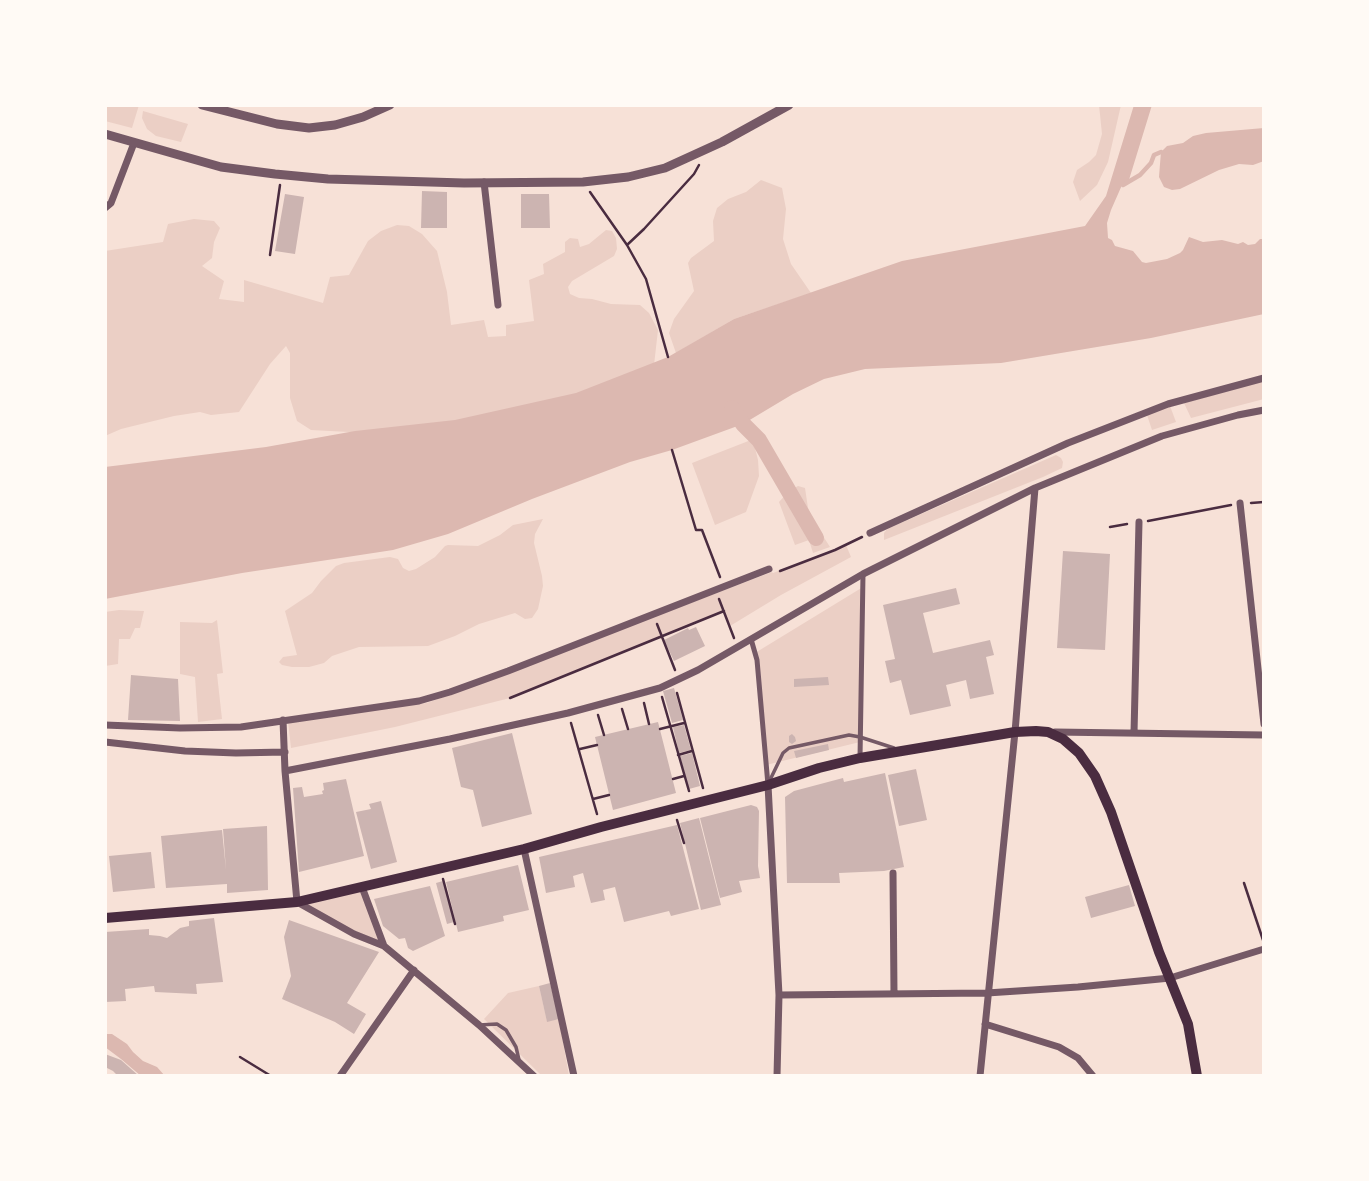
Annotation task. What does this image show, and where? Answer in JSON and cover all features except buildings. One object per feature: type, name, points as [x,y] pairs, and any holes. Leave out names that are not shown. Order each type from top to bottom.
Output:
[{"type":"main road","points":[[105,918],[297,902],[524,849],[860,758],[1015,732],[1048,732],[1079,753],[1095,776],[1111,812],[1159,952],[1188,1024],[1197,1076]]},
{"type":"street","points":[[202,105],[277,124],[309,128],[335,125],[390,105]]},
{"type":"street","points":[[105,134],[221,167],[282,175],[328,179],[583,182],[628,177],[665,168],[789,105]]},
{"type":"street","points":[[105,208],[110,203],[134,143]]},
{"type":"street","points":[[484,182],[498,305]]},
{"type":"street","points":[[870,533],[1080,439],[1168,404],[1264,378]]},
{"type":"street","points":[[285,771],[568,713],[660,688],[863,574],[1035,488],[1162,436],[1264,410]]},
{"type":"street","points":[[980,1076],[1015,732],[1035,488]]},
{"type":"street","points":[[1240,503],[1264,724]]},
{"type":"street","points":[[1134,733],[1139,522]]},
{"type":"street","points":[[105,725],[209,729],[241,727],[419,701],[450,692],[769,569]]},
{"type":"street","points":[[860,758],[863,574]]},
{"type":"street","points":[[751,639],[757,660],[768,785],[779,995],[777,1076]]},
{"type":"street","points":[[283,720],[297,902],[354,934],[384,946],[534,1076]]},
{"type":"street","points":[[1048,732],[1264,735]]},
{"type":"street","points":[[105,743],[185,751],[285,752]]},
{"type":"street","points":[[524,849],[574,1076]]},
{"type":"street","points":[[893,873],[894,994]]},
{"type":"street","points":[[362,887],[384,946]]},
{"type":"street","points":[[779,995],[987,993],[1077,987],[1170,978],[1264,949]]},
{"type":"street","points":[[340,1076],[414,970]]},
{"type":"street","points":[[985,1024],[1059,1047],[1078,1058],[1093,1076]]},
{"type":"lane","points":[[768,785],[787,749],[843,735],[860,737],[902,751]]},
{"type":"lane","points":[[479,1026],[497,1024],[506,1030],[516,1047],[519,1062]]},
{"type":"path","points":[[627,245],[694,174],[710,147]]},
{"type":"path","points":[[270,255],[282,175]]},
{"type":"path","points":[[583,182],[627,245],[646,279],[668,357]]},
{"type":"path","points":[[672,450],[696,530],[702,530],[723,586]]},
{"type":"path","points":[[1110,527],[1240,503],[1264,502]]},
{"type":"path","points":[[769,569],[773,573],[835,550],[870,533]]},
{"type":"path","points":[[715,589],[737,647]]},
{"type":"path","points":[[510,698],[724,611]]},
{"type":"path","points":[[652,614],[676,681],[706,801]]},
{"type":"path","points":[[660,688],[692,805]]},
{"type":"path","points":[[641,693],[649,724]]},
{"type":"path","points":[[620,699],[628,729]]},
{"type":"path","points":[[595,705],[604,735]]},
{"type":"path","points":[[568,713],[601,827]]},
{"type":"path","points":[[660,729],[685,723]]},
{"type":"path","points":[[578,749],[597,745]]},
{"type":"path","points":[[678,755],[692,751]]},
{"type":"path","points":[[673,779],[684,776]]},
{"type":"path","points":[[593,799],[609,795]]},
{"type":"path","points":[[678,825],[684,843]]},
{"type":"path","points":[[440,869],[456,924]]},
{"type":"path","points":[[1244,883],[1264,943]]},
{"type":"path","points":[[240,1057],[271,1076]]},
{"type":"shaded area","points":[[105,105],[139,105],[132,128],[105,121]]},
{"type":"shaded area","points":[[1099,105],[1121,105],[1108,162],[1097,185],[1080,201],[1073,182],[1077,170],[1096,155],[1102,134]]},
{"type":"shaded area","points":[[1134,105],[1152,105],[1128,183],[1122,185],[1111,210],[1107,223],[1108,238],[1115,246],[1133,251],[1146,263],[1180,253],[1189,237],[1203,242],[1222,240],[1248,245],[1264,239],[1264,314],[1151,338],[1001,363],[865,369],[824,379],[743,424],[630,462],[448,534],[393,550],[242,573],[105,599],[105,467],[266,447],[355,431],[455,420],[576,393],[668,357],[734,319],[902,261],[1085,226],[1106,196]]},
{"type":"shaded area","points":[[143,111],[188,124],[181,142],[156,136],[147,129],[142,118]]},
{"type":"shaded area","points":[[1264,128],[1264,161],[1219,170],[1180,189],[1164,187],[1159,177],[1161,152],[1167,146],[1183,143],[1193,136],[1206,133]]},
{"type":"shaded area","points":[[761,180],[782,188],[786,209],[783,239],[791,264],[811,293],[734,319],[676,353],[669,333],[674,319],[694,291],[688,263],[714,241],[713,221],[717,208]]},
{"type":"shaded area","points":[[194,219],[214,221],[220,228],[214,242],[212,258],[202,266],[224,281],[219,299],[244,302],[244,280],[323,303],[330,277],[349,275],[368,241],[381,231],[397,225],[409,226],[422,234],[437,251],[447,292],[451,325],[484,320],[488,337],[506,336],[506,325],[534,321],[529,280],[544,274],[543,264],[565,252],[565,242],[570,238],[578,239],[580,247],[589,244],[606,230],[612,231],[617,249],[614,256],[572,281],[568,287],[570,294],[611,304],[640,305],[649,313],[658,330],[654,365],[590,392],[406,435],[311,430],[297,421],[290,398],[290,353],[286,346],[270,364],[239,412],[211,415],[200,412],[174,416],[121,429],[105,436],[105,251],[163,242],[168,224]]},
{"type":"shaded area","points":[[1264,381],[1264,399],[1191,418],[1184,403]]},
{"type":"shaded area","points":[[1170,406],[1176,422],[1152,430],[1147,415]]},
{"type":"shaded area","points":[[751,440],[758,460],[759,476],[746,512],[715,525],[692,463]]},
{"type":"shaded area","points":[[1056,455],[1063,462],[1062,468],[884,540],[887,529]]},
{"type":"shaded area","points":[[798,486],[805,488],[808,508],[830,547],[813,553],[809,540],[795,545],[779,502]]},
{"type":"shaded area","points":[[543,519],[535,534],[534,543],[543,586],[538,609],[532,618],[525,619],[515,613],[479,624],[428,646],[359,647],[309,667],[292,667],[279,662],[283,657],[297,655],[285,611],[312,593],[336,566],[390,557],[398,559],[403,568],[409,571],[435,557],[445,546],[478,546],[513,525]]},
{"type":"shaded area","points":[[846,545],[851,557],[730,626],[724,611],[510,698],[395,727],[291,748],[288,721],[427,703]]},
{"type":"shaded area","points":[[863,587],[860,742],[766,765],[755,653]]},
{"type":"shaded area","points":[[144,611],[140,628],[135,628],[130,639],[119,639],[118,664],[105,666],[105,612]]},
{"type":"shaded area","points":[[217,620],[223,673],[217,674],[222,719],[198,722],[195,677],[180,674],[180,622],[212,623]]},
{"type":"shaded area","points":[[362,887],[384,946],[297,902]]},
{"type":"shaded area","points":[[539,986],[547,1021],[559,1019],[569,1076],[542,1076],[484,1019],[508,993]]},
{"type":"shaded area","points":[[105,1034],[112,1034],[127,1044],[143,1061],[157,1067],[165,1076],[141,1076],[105,1047]]},
{"type":"waterway","points":[[1123,185],[1140,175],[1151,163],[1154,155],[1161,152]]},
{"type":"waterway","points":[[732,408],[759,440],[816,538]]}]
